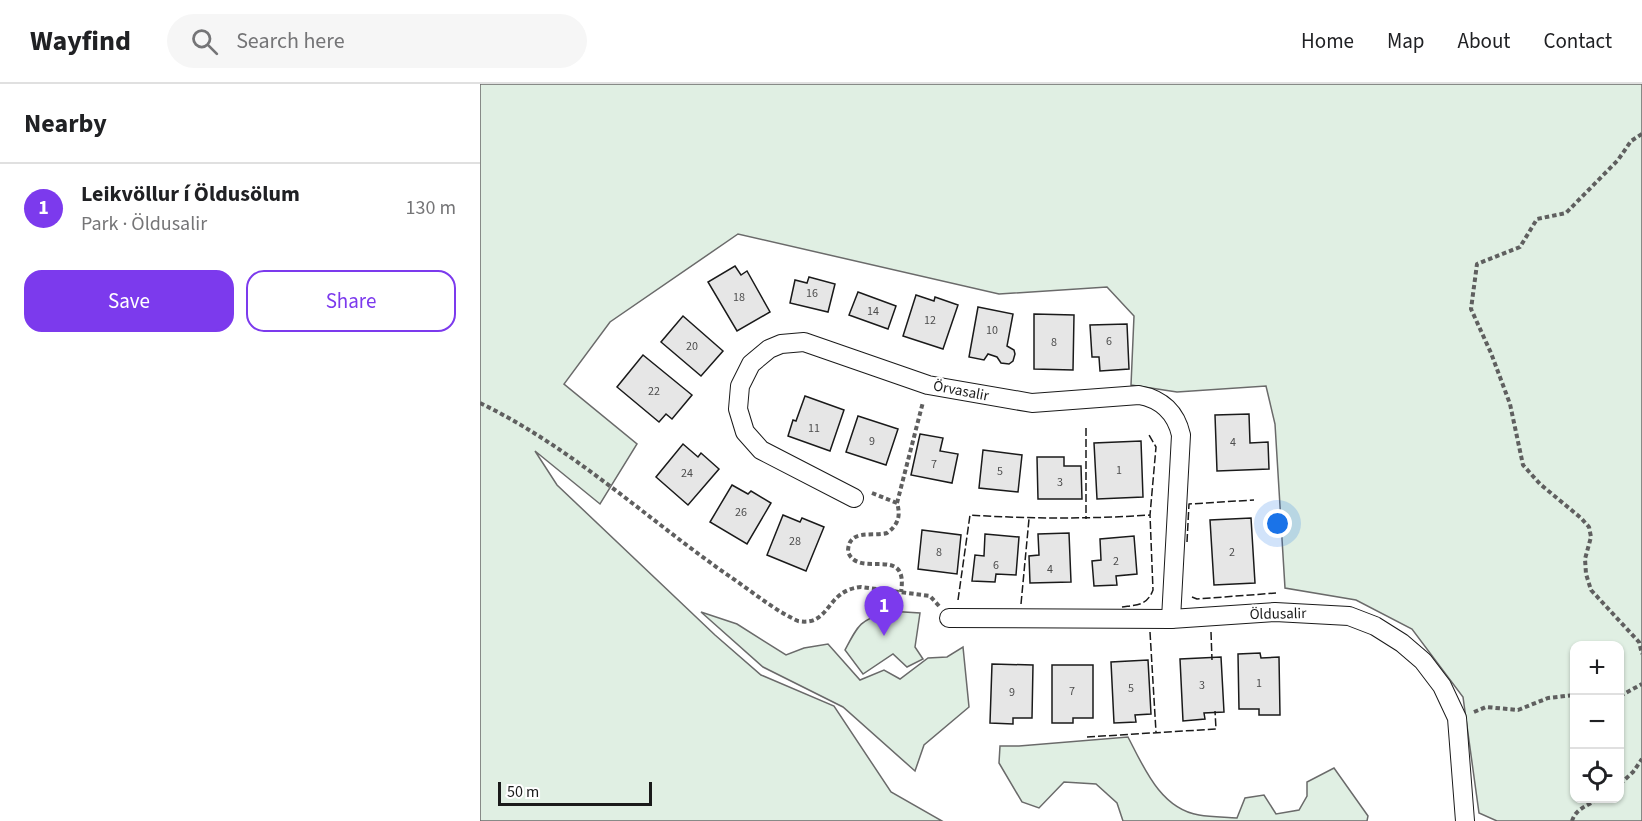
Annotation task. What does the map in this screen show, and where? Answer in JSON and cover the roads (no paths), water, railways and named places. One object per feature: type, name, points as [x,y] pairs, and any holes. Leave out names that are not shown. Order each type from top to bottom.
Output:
[{"type":"street","name":"Örvasalir","points":[[854,498],[761,450],[752,442],[740,421],[738,409],[740,386],[744,374],[759,356],[769,349],[780,344],[804,342],[928,385],[1032,403],[1139,395],[1149,397],[1166,407],[1178,425],[1181,435],[1171,619]]},
{"type":"street","name":"Öldusalir","points":[[949,618],[1171,619],[1275,612],[1349,616],[1375,626],[1402,643],[1423,661],[1442,686],[1457,718],[1465,821]]},
{"type":"place","name":"Leikvöllur í Öldusölum","points":[[884,636]]}]
